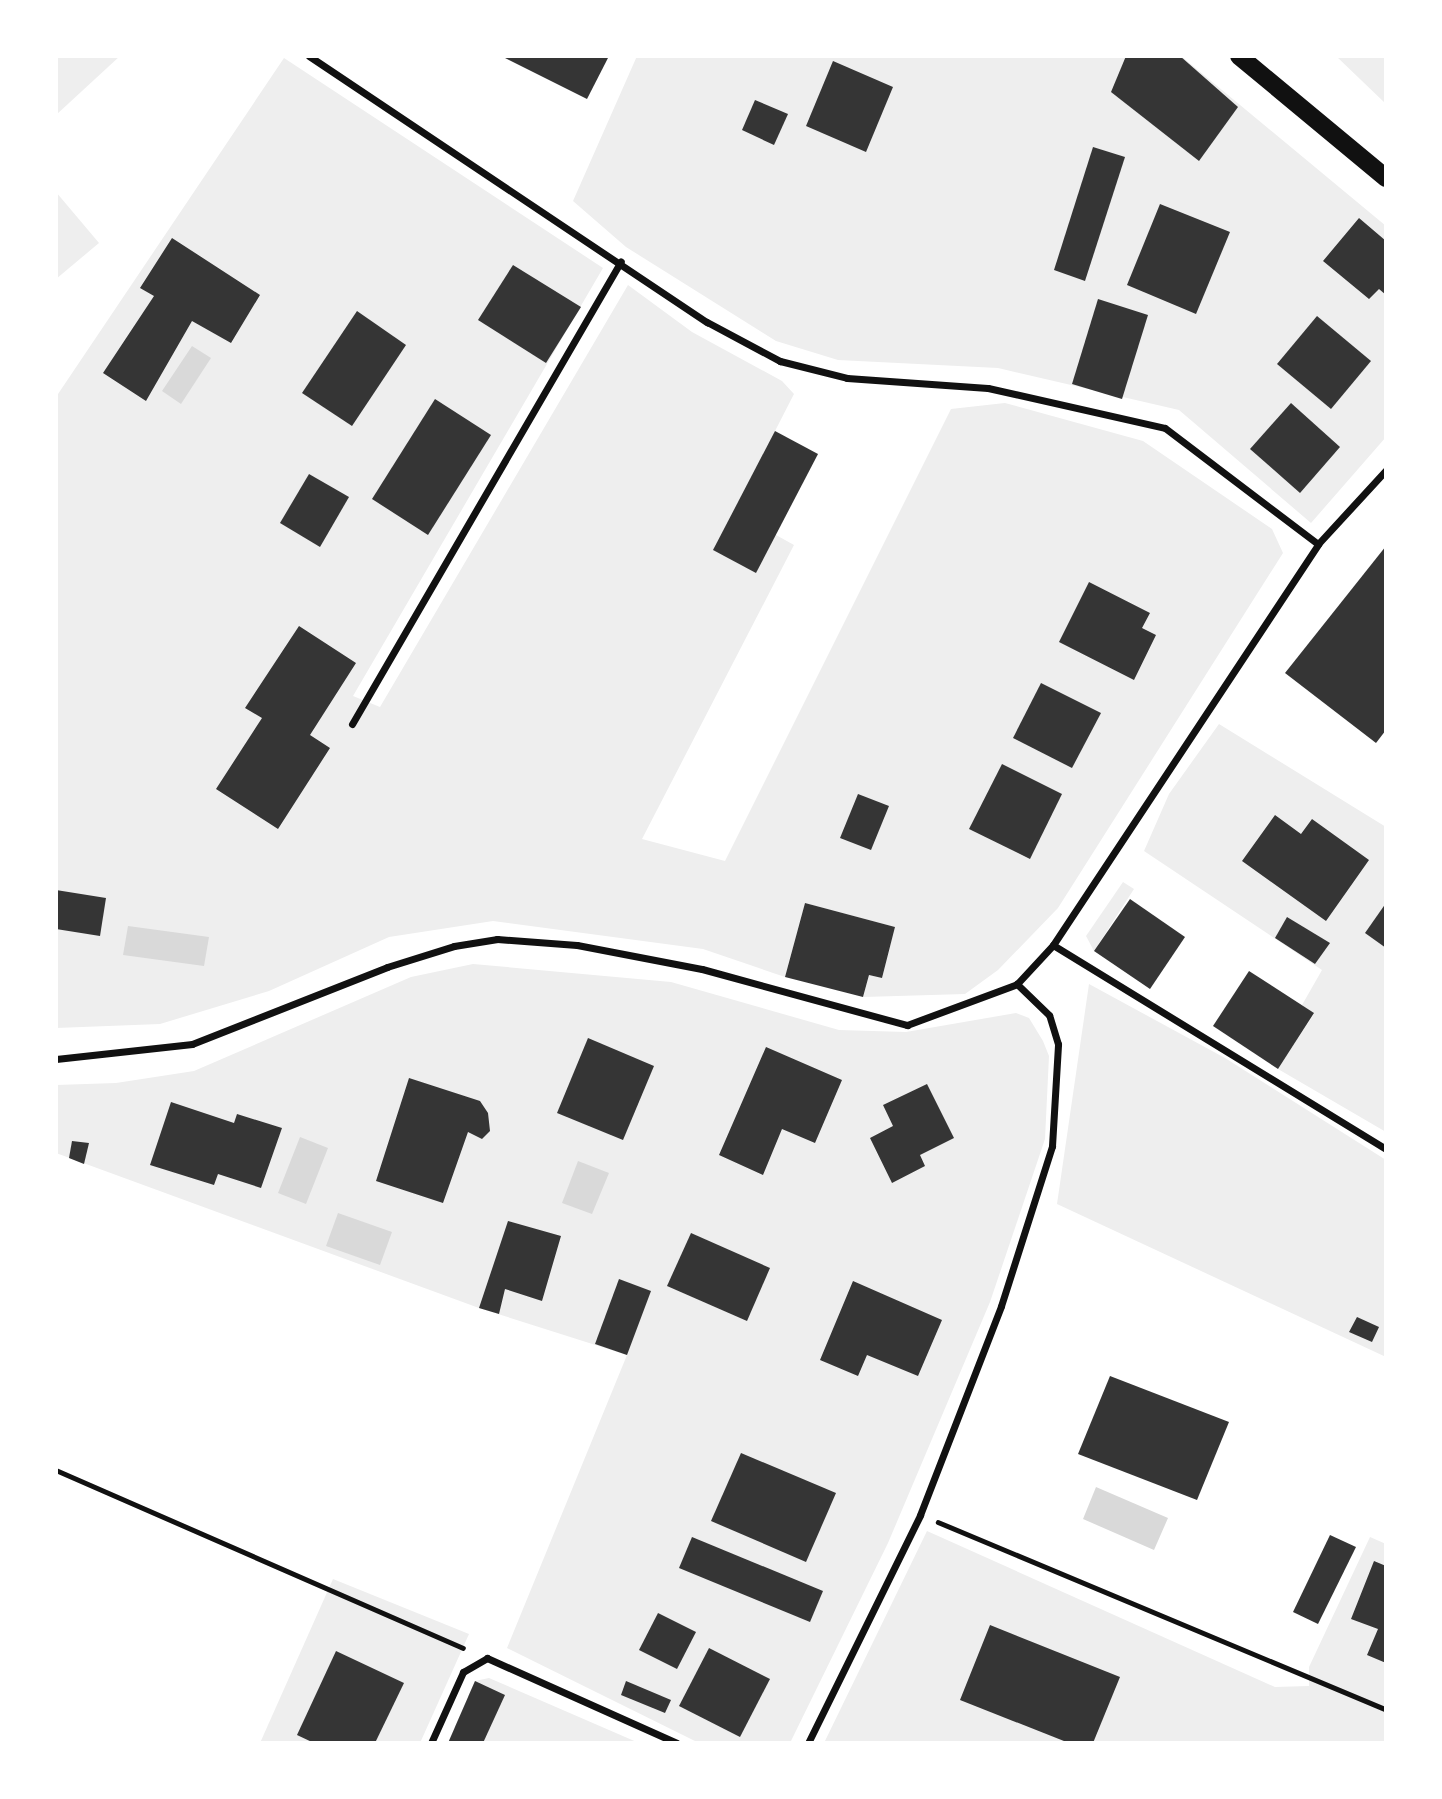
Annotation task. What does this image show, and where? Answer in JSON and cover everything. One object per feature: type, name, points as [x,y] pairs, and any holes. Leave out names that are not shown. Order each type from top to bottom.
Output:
[{"type":"main road","points":[[1239,56],[1386,178]]},
{"type":"street","points":[[309,56],[621,261],[707,322],[780,361],[847,378],[988,387],[1165,428],[1318,544]]},
{"type":"street","points":[[352,724],[621,261]]},
{"type":"street","points":[[56,1059],[192,1044],[387,967],[454,946],[497,939],[577,945],[702,969],[907,1025],[1017,985],[1053,945],[1318,544],[1386,470]]},
{"type":"street","points":[[1053,945],[1386,1149]]},
{"type":"street","points":[[808,1743],[920,1515],[1001,1306],[1052,1146],[1058,1044],[1049,1015],[1017,985]]},
{"type":"street","points":[[431,1743],[463,1672],[487,1658],[677,1743]]},
{"type":"path","points":[[56,1470],[487,1658]]},
{"type":"path","points":[[920,1515],[1386,1709]]},
{"type":"shaded area","points":[[56,56],[120,56],[56,115]]},
{"type":"shaded area","points":[[637,56],[1181,56],[1386,226],[1386,437],[1311,523],[1179,410],[998,368],[838,360],[776,341],[626,247],[573,201]]},
{"type":"shaded area","points":[[1336,56],[1386,56],[1386,104]]},
{"type":"shaded area","points":[[284,58],[603,268],[353,696],[380,707],[628,285],[692,332],[782,381],[794,394],[775,431],[776,535],[794,545],[642,839],[725,861],[951,409],[1005,403],[1143,441],[1272,529],[1283,553],[1058,908],[998,970],[965,994],[863,997],[869,975],[882,978],[895,927],[805,903],[785,977],[703,949],[493,921],[389,937],[269,991],[160,1024],[56,1028],[56,397]]},
{"type":"shaded area","points":[[56,192],[99,243],[56,279]]},
{"type":"shaded area","points":[[192,346],[211,358],[181,404],[162,391]]},
{"type":"shaded area","points":[[1219,724],[1386,827],[1386,1132],[1278,1069],[1314,1014],[1302,1005],[1322,970],[1144,851],[1169,794]]},
{"type":"shaded area","points":[[1123,882],[1134,889],[1094,951],[1086,936]]},
{"type":"shaded area","points":[[128,926],[209,937],[204,966],[123,955]]},
{"type":"shaded area","points":[[473,964],[671,982],[839,1030],[906,1032],[1016,1013],[1029,1018],[1043,1041],[1049,1056],[1045,1139],[990,1302],[888,1543],[790,1743],[699,1743],[507,1648],[627,1355],[479,1308],[56,1153],[56,1085],[116,1083],[194,1071],[411,977]]},
{"type":"shaded area","points":[[1089,984],[1225,1058],[1386,1160],[1386,1357],[1057,1204]]},
{"type":"shaded area","points":[[300,1137],[328,1148],[306,1204],[278,1193]]},
{"type":"shaded area","points":[[578,1161],[609,1173],[592,1214],[562,1203]]},
{"type":"shaded area","points":[[338,1213],[392,1232],[380,1265],[326,1246]]},
{"type":"shaded area","points":[[1096,1487],[1168,1518],[1154,1550],[1083,1519]]},
{"type":"shaded area","points":[[927,1531],[1275,1687],[1309,1686],[1309,1667],[1370,1537],[1386,1544],[1386,1743],[824,1743]]},
{"type":"shaded area","points":[[333,1579],[469,1634],[420,1743],[260,1743]]},
{"type":"shaded area","points":[[489,1678],[639,1743],[448,1743],[475,1681]]},
{"type":"building","points":[[501,56],[609,56],[587,99]]},
{"type":"building","points":[[1126,56],[1180,56],[1238,107],[1199,161],[1111,92]]},
{"type":"building","points":[[833,61],[893,87],[866,152],[806,126]]},
{"type":"building","points":[[755,100],[788,114],[774,145],[742,130]]},
{"type":"building","points":[[1093,147],[1125,157],[1085,281],[1054,270]]},
{"type":"building","points":[[1160,204],[1230,232],[1196,314],[1127,285]]},
{"type":"building","points":[[1359,218],[1386,241],[1386,295],[1379,289],[1369,299],[1323,261]]},
{"type":"building","points":[[172,238],[260,295],[231,343],[192,321],[146,401],[103,373],[154,296],[140,288]]},
{"type":"building","points":[[513,265],[581,307],[546,363],[478,320]]},
{"type":"building","points":[[1098,299],[1148,315],[1122,399],[1072,384]]},
{"type":"building","points":[[357,311],[406,345],[352,426],[302,393]]},
{"type":"building","points":[[1317,316],[1371,361],[1331,409],[1277,364]]},
{"type":"building","points":[[435,399],[491,435],[428,535],[372,499]]},
{"type":"building","points":[[1291,403],[1340,447],[1300,493],[1250,449]]},
{"type":"building","points":[[775,431],[818,454],[756,573],[713,550]]},
{"type":"building","points":[[309,474],[349,497],[320,547],[280,523]]},
{"type":"building","points":[[1386,546],[1386,730],[1376,743],[1285,673]]},
{"type":"building","points":[[1089,582],[1150,613],[1142,628],[1156,635],[1134,680],[1059,642]]},
{"type":"building","points":[[299,626],[356,663],[310,735],[330,748],[278,829],[216,789],[262,718],[245,708]]},
{"type":"building","points":[[1041,683],[1101,713],[1072,768],[1013,738]]},
{"type":"building","points":[[1002,764],[1062,794],[1030,859],[969,829]]},
{"type":"building","points":[[858,794],[889,806],[871,850],[840,838]]},
{"type":"building","points":[[1275,815],[1301,834],[1312,819],[1369,860],[1326,921],[1242,861]]},
{"type":"building","points":[[56,890],[106,898],[100,936],[56,929]]},
{"type":"building","points":[[1130,899],[1185,937],[1150,989],[1094,951]]},
{"type":"building","points":[[805,903],[895,927],[882,978],[869,975],[863,997],[785,977]]},
{"type":"building","points":[[1386,903],[1386,948],[1365,933]]},
{"type":"building","points":[[1287,917],[1330,943],[1315,964],[1275,938]]},
{"type":"building","points":[[1249,971],[1314,1013],[1278,1069],[1213,1026]]},
{"type":"building","points":[[588,1038],[654,1066],[623,1140],[557,1113]]},
{"type":"building","points":[[766,1047],[842,1080],[815,1143],[782,1129],[763,1175],[719,1155]]},
{"type":"building","points":[[409,1078],[480,1101],[488,1113],[490,1131],[482,1139],[468,1132],[443,1203],[376,1181]]},
{"type":"building","points":[[927,1084],[954,1138],[920,1155],[925,1166],[892,1183],[870,1138],[893,1126],[883,1105]]},
{"type":"building","points":[[171,1102],[234,1123],[237,1114],[282,1128],[261,1188],[218,1174],[214,1185],[150,1165]]},
{"type":"building","points":[[72,1141],[89,1143],[84,1164],[69,1158]]},
{"type":"building","points":[[508,1221],[561,1236],[542,1301],[505,1289],[499,1314],[479,1308]]},
{"type":"building","points":[[691,1233],[770,1268],[747,1321],[667,1286]]},
{"type":"building","points":[[619,1279],[651,1291],[627,1355],[595,1344]]},
{"type":"building","points":[[853,1281],[942,1320],[918,1376],[867,1355],[858,1376],[820,1360]]},
{"type":"building","points":[[1357,1317],[1379,1327],[1372,1342],[1349,1332]]},
{"type":"building","points":[[1110,1376],[1229,1422],[1197,1500],[1078,1454]]},
{"type":"building","points":[[741,1453],[836,1493],[806,1562],[711,1521]]},
{"type":"building","points":[[1330,1535],[1356,1547],[1318,1624],[1293,1612]]},
{"type":"building","points":[[692,1537],[823,1591],[810,1622],[679,1568]]},
{"type":"building","points":[[1374,1561],[1386,1566],[1386,1663],[1367,1655],[1378,1629],[1351,1619]]},
{"type":"building","points":[[658,1613],[696,1632],[677,1669],[639,1650]]},
{"type":"building","points":[[990,1625],[1120,1677],[1093,1743],[1069,1743],[960,1700]]},
{"type":"building","points":[[709,1648],[770,1679],[740,1737],[679,1706]]},
{"type":"building","points":[[336,1651],[404,1683],[375,1743],[314,1743],[297,1735]]},
{"type":"building","points":[[475,1681],[505,1695],[483,1743],[448,1743]]},
{"type":"building","points":[[626,1681],[671,1700],[665,1713],[621,1695]]}]
